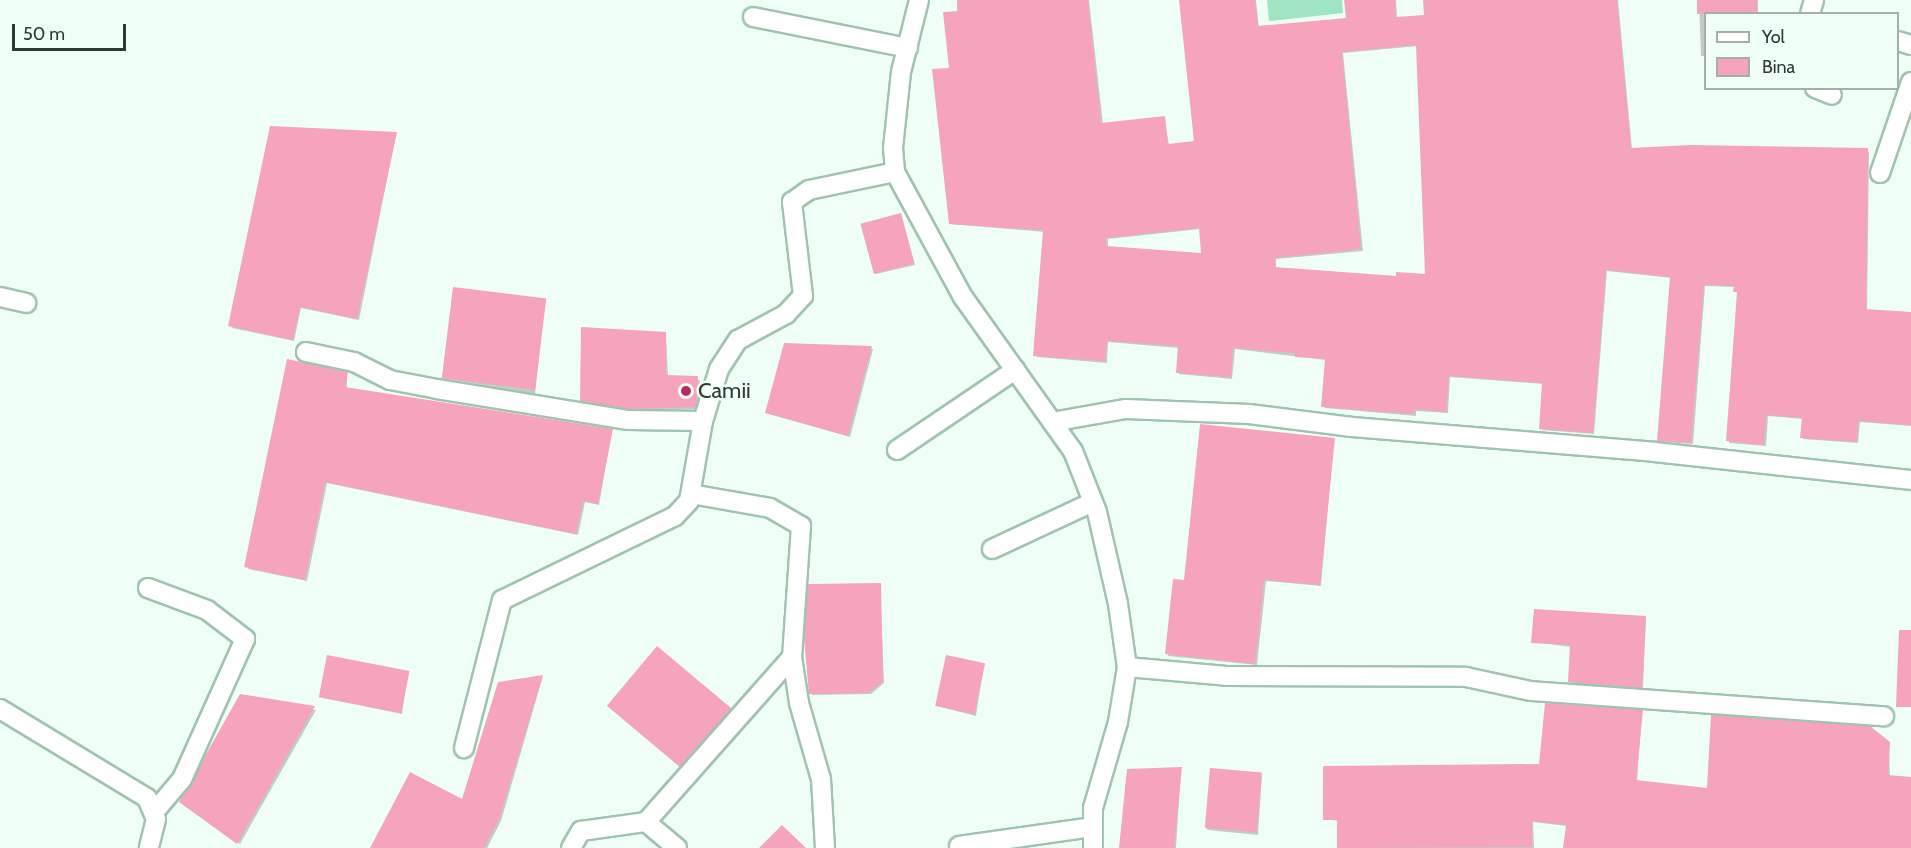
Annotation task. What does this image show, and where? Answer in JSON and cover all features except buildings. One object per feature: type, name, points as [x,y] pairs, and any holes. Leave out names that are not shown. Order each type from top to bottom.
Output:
[{"type":"street","points":[[919,0],[908,48],[893,148],[895,172],[963,297],[1073,451],[1093,502],[1118,604],[1127,667],[1118,722],[1093,808],[1093,848]]},
{"type":"street","points":[[753,17],[908,48]]},
{"type":"street","points":[[1880,173],[1911,82]]},
{"type":"street","points":[[464,748],[502,600],[675,516],[691,494],[703,420],[719,369],[738,340],[786,314],[803,296],[792,202],[809,190],[895,172]]},
{"type":"street","points":[[0,297],[26,303]]},
{"type":"street","points":[[306,352],[354,362],[390,380],[437,390],[628,420],[703,420]]},
{"type":"street","points":[[897,450],[1015,370]]},
{"type":"street","points":[[1052,422],[1126,409],[1249,414],[1352,427],[1654,452],[1911,480]]},
{"type":"street","points":[[691,494],[770,508],[801,526],[792,657],[799,703],[820,779],[825,848]]},
{"type":"street","points":[[992,549],[1093,502]]},
{"type":"street","points":[[148,588],[207,610],[245,639],[182,779],[155,811],[149,848]]},
{"type":"street","points":[[571,848],[581,831],[646,822],[792,657]]},
{"type":"street","points":[[1127,667],[1227,676],[1466,678],[1531,691],[1884,717]]},
{"type":"street","points":[[0,710],[147,798],[155,811]]},
{"type":"street","points":[[646,822],[677,848]]},
{"type":"street","points":[[959,846],[1092,827]]},
{"type":"green space","points":[[1267,0],[1342,0],[1343,13],[1269,21]]},
{"type":"place","name":"Camii","points":[[686,391]]}]
